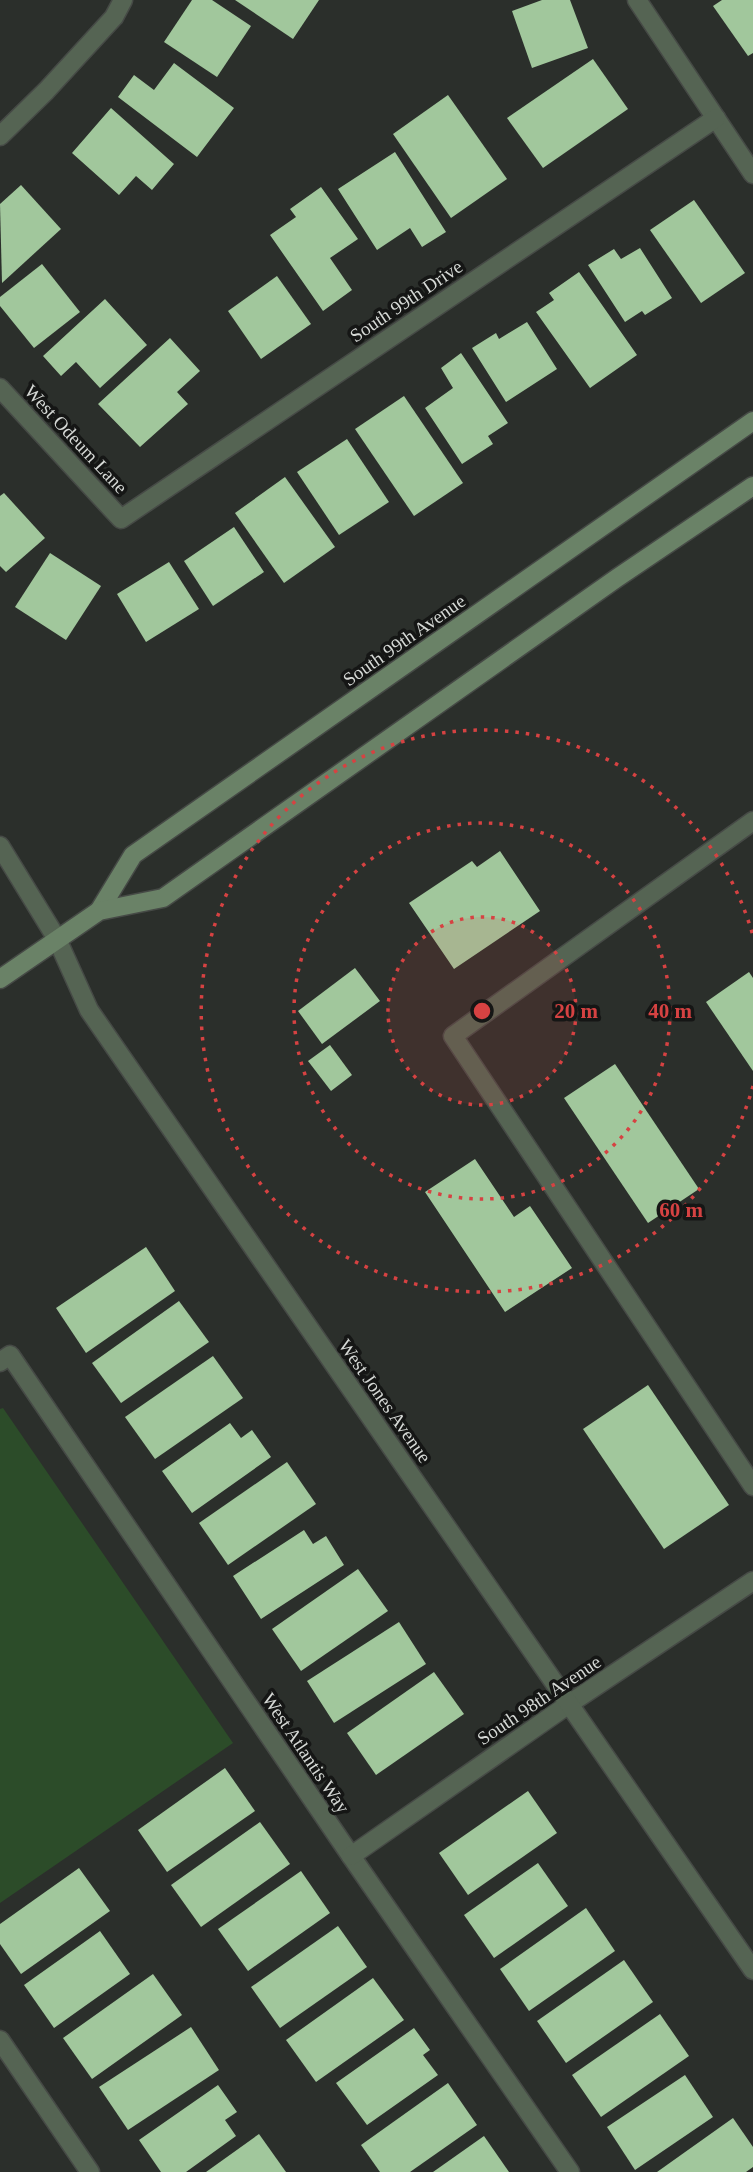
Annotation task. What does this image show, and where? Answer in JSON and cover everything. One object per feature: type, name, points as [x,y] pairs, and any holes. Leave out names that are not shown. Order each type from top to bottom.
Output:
[{"type":"main road","name":"South 99th Avenue","points":[[99,911],[133,855],[753,421]]},
{"type":"main road","name":"South 99th Avenue","points":[[0,979],[99,911],[163,898],[617,578],[753,486]]},
{"type":"street","points":[[0,136],[106,26],[123,0]]},
{"type":"street","points":[[637,0],[753,174]]},
{"type":"street","name":"South 99th Drive","points":[[121,519],[716,118]]},
{"type":"street","name":"West Odeum Lane","points":[[0,388],[121,519]]},
{"type":"street","points":[[753,821],[453,1036],[753,1486]]},
{"type":"street","name":"West Jones Avenue","points":[[0,846],[57,939],[89,1010],[753,1970]]},
{"type":"street","name":"West Atlantis Way","points":[[5,1359],[570,2172]]},
{"type":"street","name":"South 98th Avenue","points":[[351,1856],[569,1704],[753,1581]]},
{"type":"street","points":[[0,2040],[90,2172]]},
{"type":"green space","points":[[3,1408],[233,1743],[0,1903],[0,1409]]},
{"type":"building","points":[[192,0],[212,0],[251,26],[217,77],[164,42]]},
{"type":"building","points":[[235,0],[319,0],[293,39]]},
{"type":"building","points":[[542,0],[570,0],[588,48],[532,68],[512,11]]},
{"type":"building","points":[[722,0],[753,0],[753,53],[748,56],[713,6]]},
{"type":"building","points":[[593,59],[628,109],[543,168],[507,118]]},
{"type":"building","points":[[174,63],[234,108],[197,157],[118,97],[134,75],[154,90]]},
{"type":"building","points":[[448,95],[507,179],[451,218],[393,134]]},
{"type":"building","points":[[111,108],[174,164],[152,190],[136,176],[119,195],[72,153]]},
{"type":"building","points":[[395,152],[446,232],[422,247],[410,228],[377,250],[338,189]]},
{"type":"building","points":[[21,185],[61,229],[2,283],[0,204]]},
{"type":"building","points":[[321,187],[358,239],[330,258],[352,290],[323,311],[270,235],[296,217],[290,209]]},
{"type":"building","points":[[694,200],[745,273],[701,303],[650,230]]},
{"type":"building","points":[[640,248],[672,298],[645,315],[642,311],[625,322],[588,265],[614,249],[621,259]]},
{"type":"building","points":[[42,264],[80,312],[34,348],[0,306],[0,297]]},
{"type":"building","points":[[579,272],[637,355],[590,388],[536,312],[554,300],[549,293]]},
{"type":"building","points":[[277,276],[311,324],[261,359],[228,311]]},
{"type":"building","points":[[105,299],[147,345],[100,388],[76,362],[61,376],[43,356]]},
{"type":"building","points":[[527,322],[557,369],[506,402],[472,348],[496,333],[499,339]]},
{"type":"building","points":[[170,338],[200,371],[177,392],[188,404],[140,447],[98,404]]},
{"type":"building","points":[[461,353],[508,423],[488,436],[493,444],[462,464],[425,408],[453,388],[441,368]]},
{"type":"building","points":[[404,396],[463,483],[414,516],[355,429]]},
{"type":"building","points":[[347,439],[389,502],[339,535],[297,472]]},
{"type":"building","points":[[285,477],[335,547],[284,583],[235,513]]},
{"type":"building","points":[[4,493],[45,538],[6,572],[0,566],[0,496]]},
{"type":"building","points":[[234,527],[264,572],[213,606],[184,561]]},
{"type":"building","points":[[50,553],[101,586],[66,640],[15,607]]},
{"type":"building","points":[[169,562],[199,609],[146,642],[117,594]]},
{"type":"building","points":[[500,851],[540,911],[454,969],[409,903],[472,861],[477,867]]},
{"type":"building","points":[[355,968],[380,1001],[322,1044],[298,1011]]},
{"type":"building","points":[[749,972],[753,978],[753,1071],[706,1002]]},
{"type":"building","points":[[330,1045],[352,1075],[331,1091],[308,1061]]},
{"type":"building","points":[[615,1064],[699,1189],[648,1223],[564,1098]]},
{"type":"building","points":[[475,1159],[514,1217],[530,1206],[572,1268],[505,1312],[425,1192]]},
{"type":"building","points":[[146,1247],[175,1291],[86,1353],[56,1308]]},
{"type":"building","points":[[179,1301],[209,1342],[121,1403],[92,1363]]},
{"type":"building","points":[[213,1356],[243,1398],[155,1459],[125,1417]]},
{"type":"building","points":[[648,1385],[729,1505],[664,1549],[583,1429]]},
{"type":"building","points":[[230,1423],[241,1438],[252,1430],[271,1457],[192,1513],[162,1471]]},
{"type":"building","points":[[287,1462],[316,1504],[228,1565],[199,1523]]},
{"type":"building","points":[[304,1530],[313,1544],[326,1536],[344,1565],[261,1619],[233,1576]]},
{"type":"building","points":[[358,1569],[388,1611],[301,1671],[272,1629]]},
{"type":"building","points":[[399,1622],[426,1664],[334,1723],[307,1681]]},
{"type":"building","points":[[434,1672],[464,1714],[376,1775],[347,1733]]},
{"type":"building","points":[[225,1768],[255,1811],[167,1872],[138,1830]]},
{"type":"building","points":[[528,1791],[557,1833],[468,1895],[439,1853]]},
{"type":"building","points":[[260,1822],[290,1864],[201,1927],[171,1885]]},
{"type":"building","points":[[538,1863],[568,1906],[494,1958],[464,1915]]},
{"type":"building","points":[[79,1868],[110,1911],[21,1974],[0,1944],[0,1924]]},
{"type":"building","points":[[301,1871],[330,1913],[248,1971],[218,1929]]},
{"type":"building","points":[[586,1908],[615,1951],[529,2011],[500,1969]]},
{"type":"building","points":[[338,1926],[367,1967],[280,2028],[251,1987]]},
{"type":"building","points":[[100,1931],[130,1974],[54,2028],[24,1985]]},
{"type":"building","points":[[624,1960],[653,2002],[566,2063],[537,2021]]},
{"type":"building","points":[[153,1974],[182,2015],[92,2079],[63,2038]]},
{"type":"building","points":[[373,1978],[404,2020],[316,2082],[286,2040]]},
{"type":"building","points":[[660,2014],[689,2056],[601,2117],[572,2075]]},
{"type":"building","points":[[191,2027],[219,2070],[128,2130],[99,2087]]},
{"type":"building","points":[[414,2028],[430,2050],[423,2055],[438,2075],[367,2125],[336,2083]]},
{"type":"building","points":[[685,2075],[713,2117],[635,2170],[607,2127]]},
{"type":"building","points":[[448,2083],[477,2125],[410,2172],[380,2172],[361,2145]]},
{"type":"building","points":[[218,2085],[237,2112],[225,2120],[236,2136],[186,2172],[161,2172],[139,2140]]},
{"type":"building","points":[[733,2118],[753,2147],[753,2167],[746,2172],[657,2172]]},
{"type":"building","points":[[259,2134],[286,2172],[206,2172]]},
{"type":"building","points":[[484,2136],[509,2172],[433,2172]]}]
